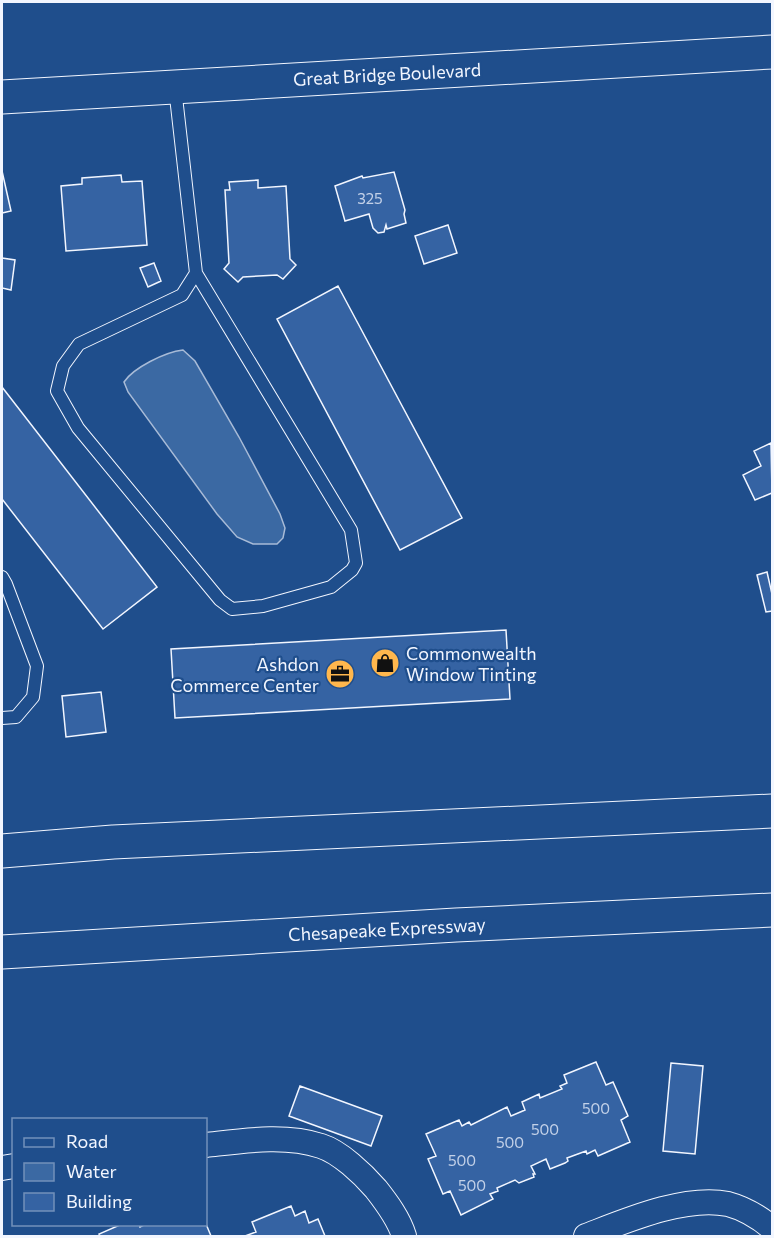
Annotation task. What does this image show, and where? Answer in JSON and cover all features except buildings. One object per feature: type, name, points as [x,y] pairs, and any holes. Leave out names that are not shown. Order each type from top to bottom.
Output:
[{"type":"main road","name":"Great Bridge Boulevard","points":[[2,97],[772,52]]},
{"type":"main road","points":[[2,851],[123,842],[772,811]]},
{"type":"main road","name":"Chesapeake Expressway","points":[[2,952],[456,925],[772,910]]},
{"type":"street","points":[[207,1145],[268,1138],[322,1146],[345,1160],[366,1178],[387,1202],[404,1236]]},
{"type":"street","points":[[586,1236],[647,1214],[702,1203],[729,1204],[761,1219],[772,1228]]},
{"type":"lane","points":[[175,87],[196,273],[351,530],[356,563],[352,570],[332,587],[263,606],[232,609],[220,600],[78,428],[57,391],[63,366],[79,344],[182,295],[196,273]]},
{"type":"lane","points":[[2,578],[37,666],[33,697],[16,717],[2,718]]},
{"type":"water","points":[[183,350],[195,361],[280,514],[285,528],[283,538],[277,544],[253,544],[237,537],[217,514],[128,392],[124,382],[134,371],[159,357]]},
{"type":"place","name":"Commonwealth Window Tinting","points":[[385,663]]},
{"type":"place","name":"Ashdon Commerce Center","points":[[340,674]]}]
